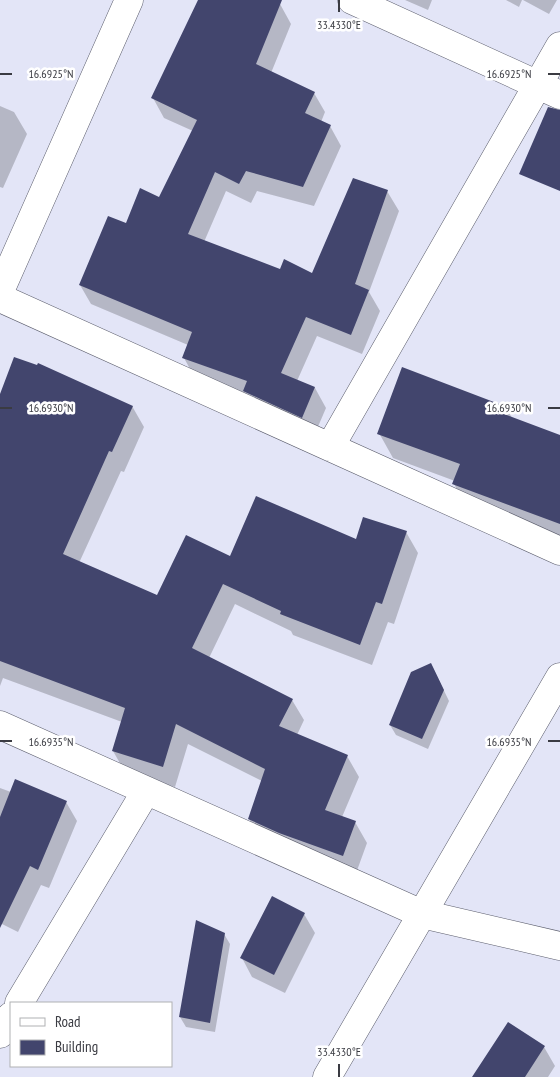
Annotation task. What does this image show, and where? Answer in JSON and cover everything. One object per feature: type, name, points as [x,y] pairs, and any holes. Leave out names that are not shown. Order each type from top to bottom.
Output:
[{"type":"street","points":[[0,291],[129,0]]},
{"type":"street","points":[[352,0],[549,90]]},
{"type":"street","points":[[330,447],[549,90],[560,46]]},
{"type":"street","points":[[0,298],[560,551]]},
{"type":"street","points":[[327,1077],[560,678]]},
{"type":"street","points":[[0,725],[422,914],[560,946]]},
{"type":"street","points":[[20,1002],[146,791]]},
{"type":"street","points":[[0,1034],[10,1018]]},
{"type":"building","points":[[198,0],[282,0],[256,64],[315,92],[305,113],[331,125],[303,187],[246,171],[239,184],[215,172],[188,234],[280,269],[284,259],[312,273],[353,178],[388,190],[355,284],[369,290],[351,335],[306,317],[281,373],[315,387],[302,418],[243,391],[247,381],[182,358],[192,332],[79,285],[108,216],[126,223],[140,188],[159,197],[197,120],[151,98]]},
{"type":"building","points":[[548,107],[560,110],[560,191],[519,174]]},
{"type":"building","points":[[14,357],[37,365],[38,363],[133,406],[112,452],[109,451],[63,554],[157,595],[186,535],[230,556],[256,496],[356,539],[363,517],[407,531],[382,604],[376,602],[360,645],[280,614],[281,611],[223,584],[192,648],[293,699],[279,726],[348,755],[325,810],[356,821],[343,856],[279,833],[248,819],[265,769],[176,724],[163,767],[112,751],[125,708],[0,661],[0,394]]},
{"type":"building","points":[[402,367],[507,407],[504,414],[560,435],[560,524],[452,484],[460,464],[377,434]]},
{"type":"building","points":[[431,663],[444,690],[422,739],[389,725],[411,672]]},
{"type":"building","points":[[15,779],[67,801],[38,870],[30,866],[0,928],[0,817]]},
{"type":"building","points":[[272,896],[305,913],[274,975],[240,958]]},
{"type":"building","points":[[196,920],[225,933],[210,1023],[179,1017]]},
{"type":"building","points":[[508,1022],[545,1046],[525,1077],[472,1077]]}]
